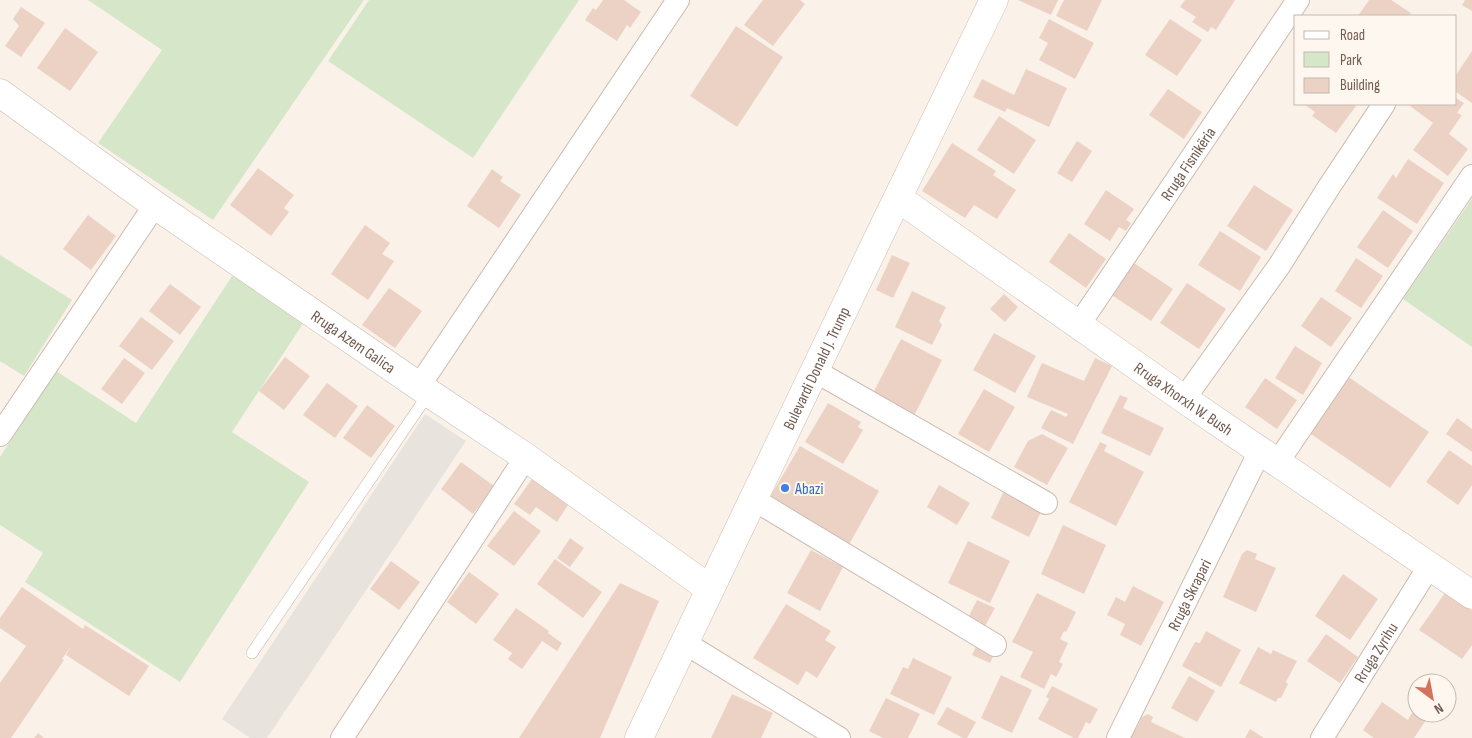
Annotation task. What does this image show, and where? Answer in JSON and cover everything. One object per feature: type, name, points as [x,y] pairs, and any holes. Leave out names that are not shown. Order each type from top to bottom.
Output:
[{"type":"street","points":[[424,389],[678,0]]},
{"type":"street","name":"Bulevardi Donald J. Trump","points":[[639,738],[994,0]]},
{"type":"street","name":"Rruga Fisnikëria","points":[[1078,326],[1298,0]]},
{"type":"street","name":"Rruga Azem Galica","points":[[0,93],[155,205],[524,456],[710,589]]},
{"type":"street","points":[[1184,399],[1280,266],[1383,105]]},
{"type":"street","name":"Rruga Skrapari","points":[[1118,738],[1268,457],[1472,176]]},
{"type":"street","name":"Rruga Xhorxh W. Bush","points":[[898,198],[1078,326],[1472,595]]},
{"type":"street","points":[[0,435],[155,205]]},
{"type":"street","points":[[815,372],[1046,503]]},
{"type":"street","points":[[342,738],[520,466],[524,456]]},
{"type":"street","points":[[753,499],[995,645]]},
{"type":"street","name":"Rruga Zyrihu","points":[[1322,738],[1430,565]]},
{"type":"street","points":[[684,643],[839,738]]},
{"type":"lane","points":[[252,653],[424,389]]},
{"type":"shaded area","points":[[425,414],[466,441],[267,738],[250,738],[222,719]]},
{"type":"green space","points":[[88,0],[364,0],[213,220],[98,143],[162,50]]},
{"type":"green space","points":[[369,0],[579,0],[473,158],[328,61]]},
{"type":"green space","points":[[1472,199],[1472,347],[1403,299]]},
{"type":"green space","points":[[0,255],[72,300],[24,376],[0,361]]},
{"type":"green space","points":[[232,276],[304,322],[232,432],[309,482],[180,682],[25,582],[43,553],[0,525],[0,457],[56,371],[136,423]]},
{"type":"building","points":[[603,0],[624,0],[641,12],[630,28],[627,25],[617,41],[585,20],[593,8],[596,10]]},
{"type":"building","points":[[763,0],[800,0],[805,4],[773,46],[744,25]]},
{"type":"building","points":[[1018,0],[1058,0],[1051,15]]},
{"type":"building","points":[[1064,0],[1102,0],[1087,31],[1056,16]]},
{"type":"building","points":[[1185,0],[1235,0],[1216,30],[1211,27],[1208,32],[1192,22],[1196,17],[1180,7]]},
{"type":"building","points":[[1369,0],[1391,0],[1411,13],[1409,15],[1359,15]]},
{"type":"building","points":[[1465,0],[1472,0],[1472,11],[1462,5]]},
{"type":"building","points":[[21,7],[45,23],[21,57],[5,46],[19,26],[13,19]]},
{"type":"building","points":[[1049,19],[1094,43],[1075,79],[1039,60],[1048,43],[1039,38]]},
{"type":"building","points":[[1170,19],[1202,40],[1177,76],[1145,55]]},
{"type":"building","points":[[736,26],[783,57],[737,127],[690,96]]},
{"type":"building","points":[[65,28],[98,52],[70,91],[37,68]]},
{"type":"building","points":[[1472,51],[1472,103],[1457,93],[1457,74]]},
{"type":"building","points":[[1026,69],[1067,88],[1049,127],[1007,108],[1005,112],[973,97],[982,79],[1014,95]]},
{"type":"building","points":[[1168,89],[1202,112],[1184,139],[1149,115]]},
{"type":"building","points":[[1457,99],[1464,103],[1457,113],[1462,115],[1449,134],[1468,149],[1448,176],[1413,150],[1433,123],[1410,106],[1457,105]]},
{"type":"building","points":[[1305,105],[1356,106],[1336,133],[1312,116],[1315,112]]},
{"type":"building","points":[[999,116],[1036,140],[1014,174],[977,150]]},
{"type":"building","points":[[1077,141],[1092,151],[1072,182],[1057,173]]},
{"type":"building","points":[[952,143],[996,171],[993,175],[1016,190],[997,219],[974,205],[965,218],[922,191]]},
{"type":"building","points":[[1408,159],[1444,183],[1417,224],[1377,198],[1393,174],[1396,178]]},
{"type":"building","points":[[258,168],[294,195],[284,208],[289,212],[271,236],[230,205]]},
{"type":"building","points":[[492,169],[503,177],[500,181],[521,195],[499,228],[467,206]]},
{"type":"building","points":[[1254,185],[1293,210],[1266,251],[1227,226]]},
{"type":"building","points":[[1106,190],[1134,209],[1126,220],[1131,223],[1126,231],[1119,227],[1110,241],[1084,224]]},
{"type":"building","points":[[1383,210],[1413,231],[1388,268],[1357,247]]},
{"type":"building","points":[[88,215],[116,236],[91,270],[63,249]]},
{"type":"building","points":[[365,225],[390,243],[382,254],[394,261],[368,300],[331,274]]},
{"type":"building","points":[[1220,231],[1261,257],[1240,291],[1198,265]]},
{"type":"building","points":[[1069,233],[1106,259],[1086,288],[1049,262]]},
{"type":"building","points":[[892,255],[910,263],[893,298],[876,290]]},
{"type":"building","points":[[1356,258],[1383,276],[1361,308],[1335,291]]},
{"type":"building","points":[[1131,261],[1173,289],[1151,321],[1110,294]]},
{"type":"building","points":[[1187,283],[1226,309],[1199,349],[1160,323]]},
{"type":"building","points":[[170,284],[201,307],[180,335],[149,311]]},
{"type":"building","points":[[389,288],[422,311],[395,348],[362,325]]},
{"type":"building","points":[[912,291],[946,307],[939,321],[942,325],[932,345],[895,327]]},
{"type":"building","points":[[1004,294],[1018,307],[1005,322],[990,309]]},
{"type":"building","points":[[1321,297],[1352,318],[1331,347],[1301,326]]},
{"type":"building","points":[[141,317],[174,341],[152,370],[119,346]]},
{"type":"building","points":[[994,333],[1036,356],[1015,393],[973,370]]},
{"type":"building","points":[[901,339],[942,360],[914,416],[872,395]]},
{"type":"building","points":[[1295,346],[1322,363],[1303,395],[1275,378]]},
{"type":"building","points":[[285,357],[310,376],[284,410],[259,391]]},
{"type":"building","points":[[124,358],[145,373],[122,404],[101,389]]},
{"type":"building","points":[[1095,358],[1112,366],[1073,444],[1041,428],[1051,410],[1066,417],[1068,414],[1027,397],[1042,363],[1084,381]]},
{"type":"building","points":[[1347,376],[1429,432],[1390,488],[1308,432]]},
{"type":"building","points":[[1265,378],[1297,400],[1277,429],[1245,407]]},
{"type":"building","points":[[327,383],[358,406],[335,438],[303,415]]},
{"type":"building","points":[[984,389],[1015,407],[989,452],[958,434]]},
{"type":"building","points":[[1120,395],[1128,398],[1123,408],[1164,428],[1150,456],[1101,433]]},
{"type":"building","points":[[828,403],[861,422],[858,427],[863,430],[843,464],[805,442]]},
{"type":"building","points":[[367,405],[395,426],[371,458],[343,438]]},
{"type":"building","points":[[1457,418],[1472,429],[1472,452],[1446,434]]},
{"type":"building","points":[[1042,434],[1068,448],[1047,485],[1014,467],[1028,441]]},
{"type":"building","points":[[1100,442],[1107,445],[1104,451],[1144,472],[1116,526],[1069,502]]},
{"type":"building","points":[[800,446],[879,491],[847,548],[767,502]]},
{"type":"building","points":[[1449,450],[1472,466],[1472,485],[1458,505],[1426,482]]},
{"type":"building","points":[[461,462],[494,486],[473,514],[441,489]]},
{"type":"building","points":[[532,479],[568,505],[557,522],[536,507],[530,515],[514,504]]},
{"type":"building","points":[[939,485],[970,503],[957,525],[927,507]]},
{"type":"building","points":[[1005,489],[1043,508],[1029,537],[991,518]]},
{"type":"building","points":[[514,511],[541,531],[514,566],[487,546]]},
{"type":"building","points":[[1063,525],[1106,545],[1084,594],[1041,574]]},
{"type":"building","points":[[570,538],[584,548],[570,567],[557,558]]},
{"type":"building","points":[[968,541],[1010,561],[990,603],[948,583]]},
{"type":"building","points":[[811,550],[843,567],[820,611],[787,593]]},
{"type":"building","points":[[1247,550],[1257,554],[1255,559],[1276,568],[1256,612],[1223,597],[1242,554]]},
{"type":"building","points":[[555,559],[602,592],[583,618],[537,584]]},
{"type":"building","points":[[391,561],[420,582],[399,610],[370,589]]},
{"type":"building","points":[[469,572],[499,594],[476,624],[447,602]]},
{"type":"building","points":[[1343,574],[1378,599],[1350,640],[1315,616]]},
{"type":"building","points":[[620,583],[659,601],[600,738],[519,738]]},
{"type":"building","points":[[1133,586],[1164,602],[1141,646],[1120,635],[1125,624],[1107,615],[1116,597],[1125,602]]},
{"type":"building","points":[[22,587],[83,629],[85,625],[149,666],[129,696],[66,655],[71,646],[62,659],[64,660],[11,738],[0,738],[0,683],[26,646],[0,628],[0,618]]},
{"type":"building","points":[[1037,593],[1076,612],[1066,632],[1064,631],[1060,639],[1068,643],[1059,662],[1063,664],[1056,677],[1051,674],[1044,689],[1020,677],[1033,652],[1012,642]]},
{"type":"building","points":[[1445,593],[1472,611],[1472,645],[1462,659],[1419,630]]},
{"type":"building","points":[[977,600],[995,608],[985,626],[968,618]]},
{"type":"building","points":[[786,604],[831,631],[825,640],[836,647],[817,678],[806,671],[798,685],[753,658]]},
{"type":"building","points":[[516,608],[549,631],[548,633],[562,643],[557,651],[542,641],[522,669],[508,659],[512,653],[493,640]]},
{"type":"building","points":[[1206,631],[1241,650],[1221,687],[1182,666],[1195,642],[1200,643]]},
{"type":"building","points":[[1326,634],[1358,657],[1340,683],[1307,661]]},
{"type":"building","points":[[978,642],[996,650],[990,663],[972,655]]},
{"type":"building","points":[[1258,647],[1271,654],[1273,650],[1297,661],[1286,682],[1288,684],[1281,698],[1278,698],[1276,702],[1239,683]]},
{"type":"building","points":[[913,658],[952,677],[934,715],[890,694],[903,667],[908,669]]},
{"type":"building","points":[[1001,675],[1032,690],[1012,733],[981,718]]},
{"type":"building","points":[[1189,676],[1215,691],[1197,722],[1171,708]]},
{"type":"building","points":[[1052,686],[1098,709],[1090,724],[1086,722],[1078,738],[1074,738],[1038,719],[1049,699],[1046,697]]},
{"type":"building","points":[[732,694],[773,713],[761,738],[711,738]]},
{"type":"building","points":[[886,698],[920,714],[908,738],[883,738],[869,731]]},
{"type":"building","points":[[1382,702],[1407,719],[1407,723],[1424,723],[1414,738],[1374,738],[1363,730]]},
{"type":"building","points":[[947,707],[976,722],[967,738],[963,738],[937,724]]},
{"type":"building","points":[[1148,714],[1153,717],[1151,722],[1185,738],[1128,738],[1133,728],[1136,729],[1142,717]]},
{"type":"building","points":[[1250,729],[1264,738],[1245,738]]},
{"type":"building","points":[[38,733],[44,738],[34,738]]},
{"type":"place","name":"Abazi","points":[[785,488]]}]
